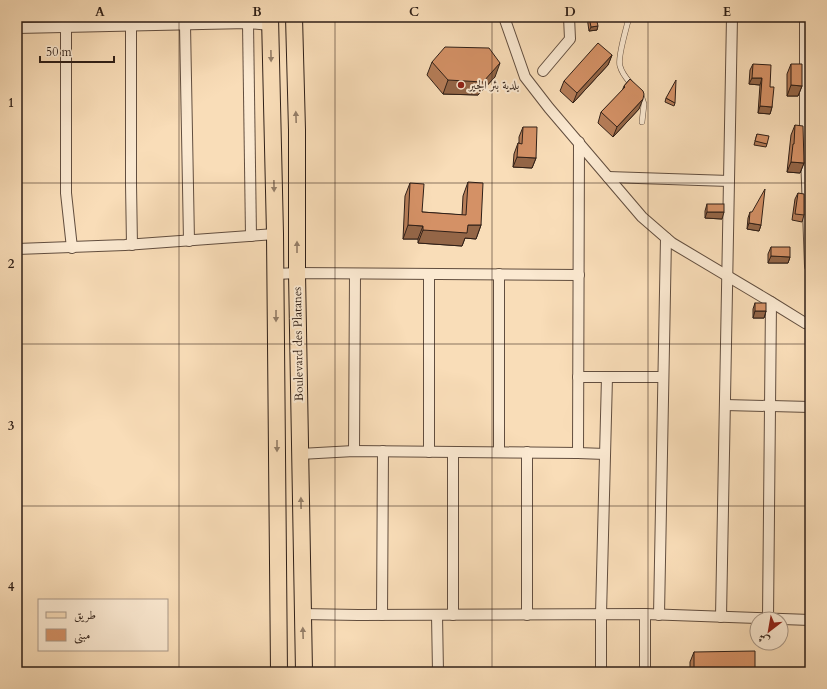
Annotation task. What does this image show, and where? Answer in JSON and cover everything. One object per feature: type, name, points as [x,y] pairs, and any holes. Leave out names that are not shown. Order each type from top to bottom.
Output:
[{"type":"main road","name":"Boulevard des Platanes","points":[[294,17],[297,130],[297,273],[304,672]]},
{"type":"main road","name":"Boulevard des Platanes","points":[[270,21],[276,274],[279,672]]},
{"type":"street","points":[[504,17],[525,77],[549,108],[642,217],[672,243],[804,323],[810,324]]},
{"type":"street","points":[[543,71],[570,40],[569,17]]},
{"type":"street","points":[[721,617],[732,17]]},
{"type":"street","points":[[805,17],[805,127],[810,266]]},
{"type":"street","points":[[17,28],[248,24],[270,21]]},
{"type":"street","points":[[248,24],[251,236]]},
{"type":"street","points":[[185,25],[189,241]]},
{"type":"street","points":[[130,26],[132,245]]},
{"type":"street","points":[[66,27],[66,193],[72,248]]},
{"type":"street","points":[[578,453],[579,142]]},
{"type":"street","points":[[608,177],[729,181]]},
{"type":"street","points":[[17,249],[132,245],[275,234]]},
{"type":"street","points":[[659,615],[666,238]]},
{"type":"street","points":[[276,274],[579,275]]},
{"type":"street","points":[[354,451],[355,274]]},
{"type":"street","points":[[429,274],[429,452]]},
{"type":"street","points":[[498,452],[499,274]]},
{"type":"street","points":[[768,611],[771,302]]},
{"type":"street","points":[[578,377],[664,377]]},
{"type":"street","points":[[600,672],[607,377]]},
{"type":"street","points":[[725,405],[810,407]]},
{"type":"street","points":[[300,454],[354,451],[605,454]]},
{"type":"street","points":[[382,615],[383,451]]},
{"type":"street","points":[[453,452],[453,615]]},
{"type":"street","points":[[526,614],[527,452]]},
{"type":"street","points":[[302,614],[645,614],[749,618]]},
{"type":"street","points":[[645,614],[645,672]]},
{"type":"street","points":[[437,615],[438,672]]},
{"type":"street","points":[[789,619],[810,620]]},
{"type":"lane","points":[[629,17],[621,48],[619,65],[625,77],[635,88]]},
{"type":"lane","points":[[640,93],[644,104],[642,122]]},
{"type":"building","points":[[589,17],[596,17],[598,26],[591,27]]},
{"type":"building","points":[[598,43],[612,55],[577,93],[564,81]]},
{"type":"building","points":[[445,47],[489,48],[500,63],[483,82],[448,80],[432,62]]},
{"type":"building","points":[[753,64],[771,65],[770,87],[774,87],[772,107],[760,106],[762,78],[752,78]]},
{"type":"building","points":[[791,64],[802,64],[802,86],[791,85]]},
{"type":"building","points":[[630,79],[643,91],[643,99],[617,127],[601,112],[625,87],[624,86]]},
{"type":"building","points":[[676,80],[675,103],[666,98]]},
{"type":"building","points":[[795,125],[803,126],[804,163],[791,162]]},
{"type":"building","points":[[523,127],[537,127],[536,158],[517,157],[518,143],[522,144]]},
{"type":"building","points":[[757,134],[769,136],[767,144],[755,141]]},
{"type":"building","points":[[468,182],[483,183],[481,225],[468,225],[467,233],[423,230],[423,226],[408,225],[410,183],[424,184],[422,212],[466,215]]},
{"type":"building","points":[[765,189],[761,225],[749,223],[750,212],[752,212]]},
{"type":"building","points":[[798,193],[804,194],[804,215],[795,214]]},
{"type":"building","points":[[707,204],[724,204],[724,212],[707,212]]},
{"type":"building","points":[[771,247],[790,247],[790,257],[771,256]]},
{"type":"building","points":[[755,303],[766,303],[766,311],[755,311]]},
{"type":"building","points":[[755,651],[755,672],[694,672],[694,652]]},
{"type":"place","name":"بلدية بئر الجير","points":[[461,85]]}]
